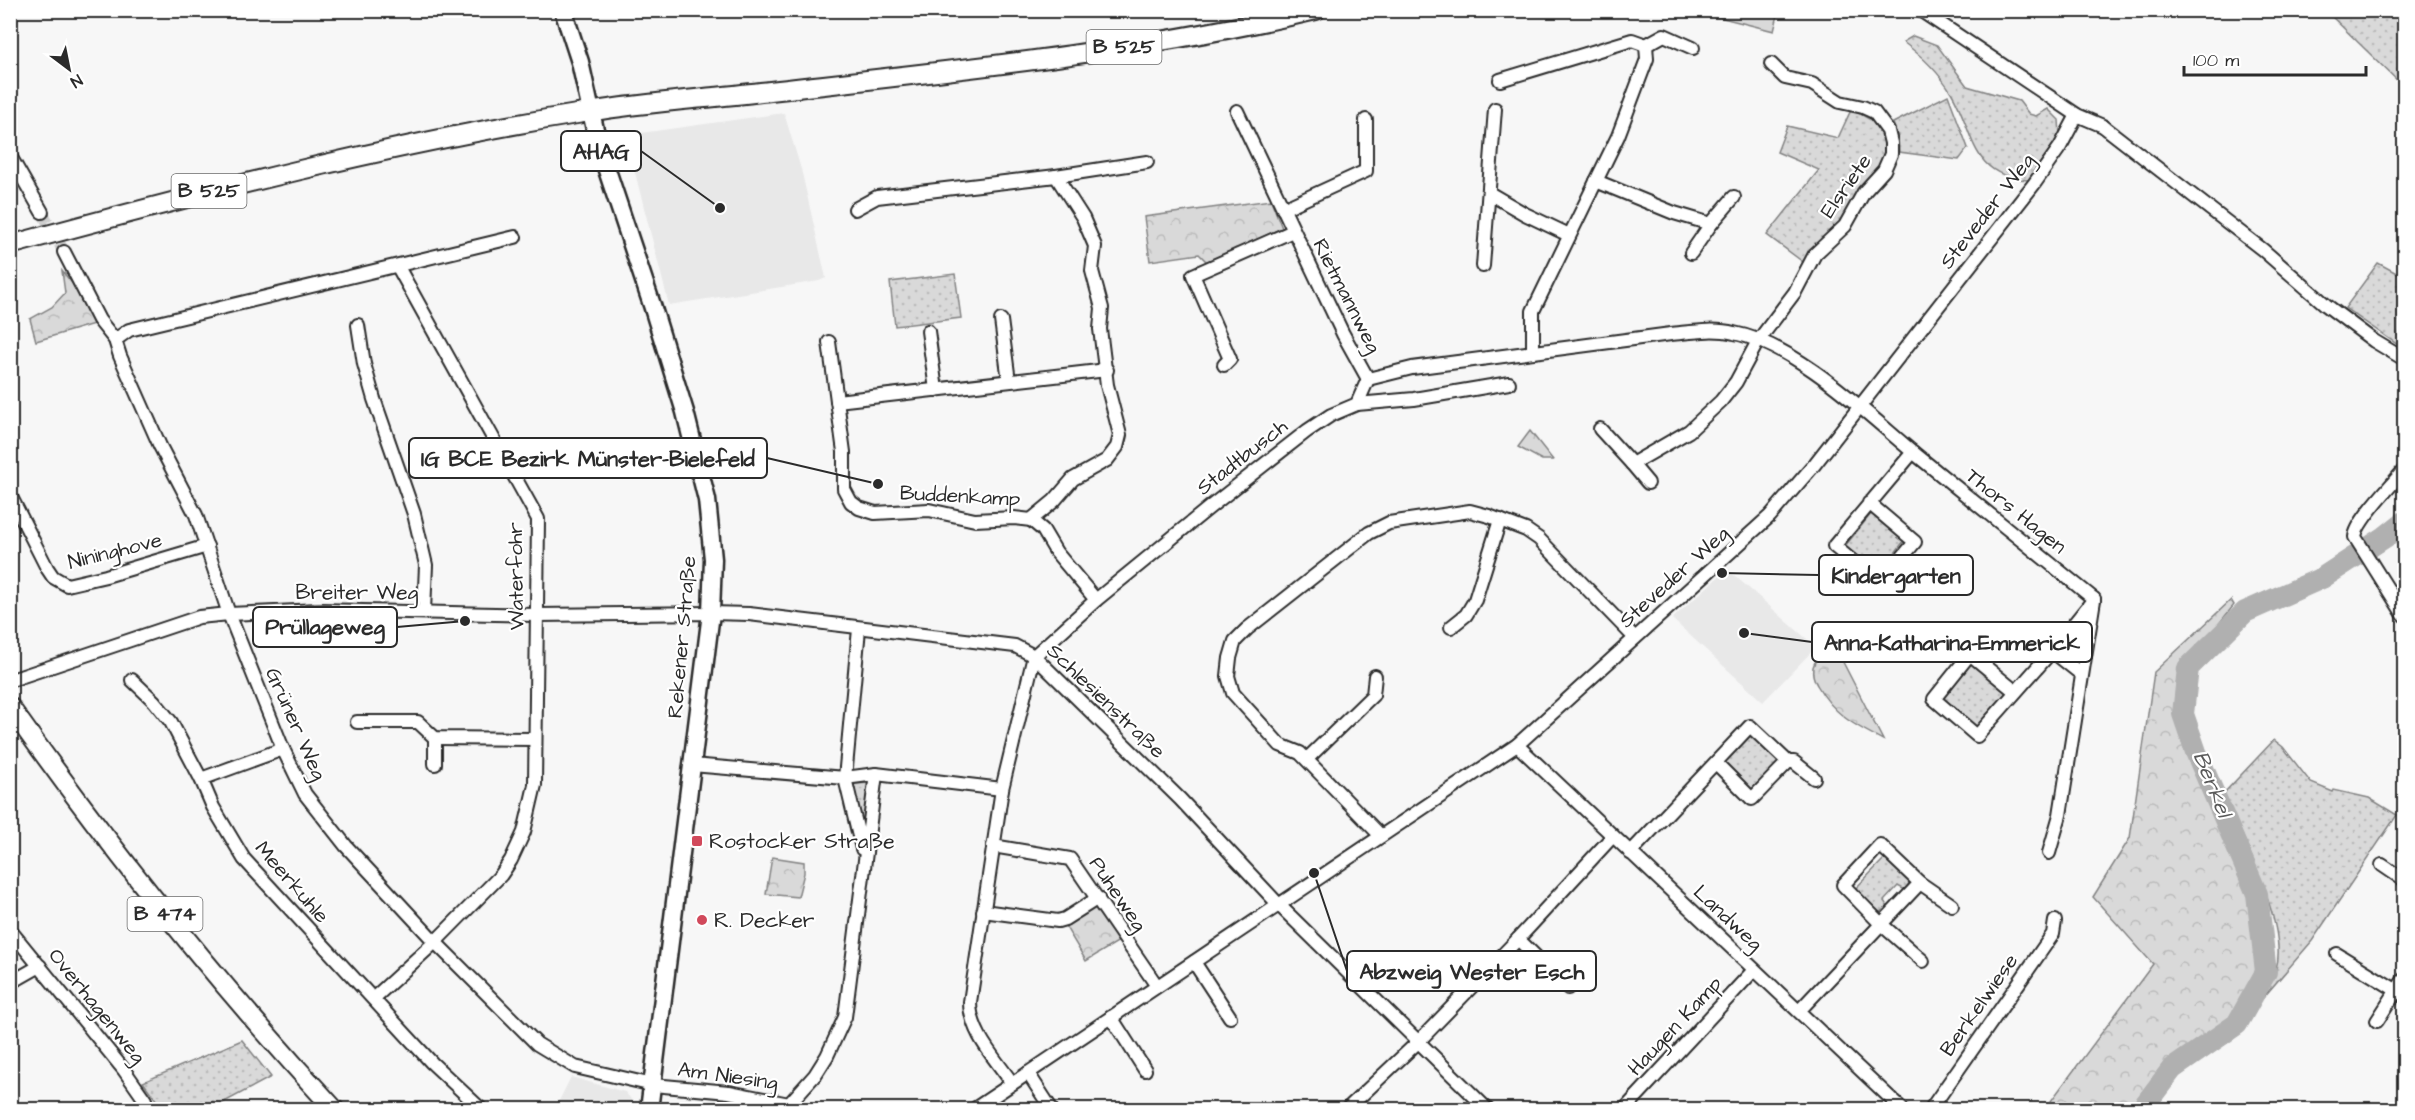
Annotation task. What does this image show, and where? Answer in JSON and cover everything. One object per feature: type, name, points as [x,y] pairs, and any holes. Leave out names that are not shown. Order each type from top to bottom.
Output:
[{"type":"main road","name":"B 525","points":[[10,245],[224,187],[409,145],[591,111],[1047,58],[1161,41],[1316,10]]},
{"type":"main road","name":"B 474","points":[[10,707],[65,784],[157,904],[251,1017],[335,1110]]},
{"type":"street","name":"Rekener Straße","points":[[563,10],[580,62],[598,143],[681,401],[707,500],[713,559],[711,613],[649,1110]]},
{"type":"street","points":[[1920,10],[2077,115],[2103,126],[2263,250],[2326,305],[2404,359]]},
{"type":"street","points":[[1500,80],[1632,40],[1646,45],[1664,35],[1693,48]]},
{"type":"street","points":[[1533,352],[1533,311],[1618,136],[1647,59],[1646,45]]},
{"type":"street","name":"Elsriete","points":[[1758,341],[1795,292],[1815,254],[1845,226],[1864,192],[1884,170],[1891,154],[1888,131],[1874,112],[1840,102],[1812,84],[1785,78],[1771,64]]},
{"type":"street","points":[[1483,266],[1495,109]]},
{"type":"street","name":"Rietmannweg","points":[[1237,111],[1343,334],[1368,379]]},
{"type":"street","name":"Steveder Weg","points":[[973,1110],[1517,746],[1770,516],[1860,408],[2034,184],[2060,147],[2077,115]]},
{"type":"street","points":[[1283,208],[1366,171],[1366,120]]},
{"type":"street","points":[[10,156],[42,212]]},
{"type":"street","points":[[855,209],[877,197],[1056,176],[1147,162]]},
{"type":"street","name":"Buddenkamp","points":[[1031,520],[1053,501],[1072,479],[1107,460],[1117,447],[1120,435],[1107,385],[1107,370],[1100,329],[1102,308],[1092,272],[1095,246],[1083,218],[1056,176]]},
{"type":"street","points":[[1596,181],[1674,213],[1711,224]]},
{"type":"street","points":[[1489,192],[1525,214],[1569,236]]},
{"type":"street","points":[[1691,253],[1734,196]]},
{"type":"street","name":"Rietmannweg","points":[[1224,365],[1230,359],[1193,275],[1293,231]]},
{"type":"street","points":[[115,340],[129,330],[515,237]]},
{"type":"street","name":"Grüner Weg","points":[[64,252],[99,320],[115,340],[160,446],[196,515],[229,614],[283,749],[305,794],[346,846],[435,942],[537,1044],[575,1067],[653,1085]]},
{"type":"street","name":"Waterfohr","points":[[398,267],[538,519],[535,739],[532,804],[528,822],[516,851],[501,875],[435,942]]},
{"type":"street","points":[[1001,320],[1009,381]]},
{"type":"street","points":[[358,325],[366,373],[416,524],[426,565],[424,611]]},
{"type":"street","points":[[928,331],[936,390]]},
{"type":"street","points":[[1357,404],[1368,379],[1412,368],[1704,331],[1734,333],[1758,341],[1796,359],[1860,408]]},
{"type":"street","points":[[1632,464],[1689,431],[1721,401],[1736,382],[1758,341]]},
{"type":"street","name":"Buddenkamp","points":[[829,342],[844,452],[844,489],[851,502],[859,508],[875,513],[929,510],[975,520],[1007,518],[1031,520],[1043,530],[1056,552],[1096,600]]},
{"type":"street","points":[[837,401],[1107,370]]},
{"type":"street","name":"Stadtbusch","points":[[1034,656],[1096,600],[1307,431],[1331,415],[1357,404],[1414,399],[1509,383]]},
{"type":"street","name":"Thors Hagen","points":[[1860,408],[2094,599]]},
{"type":"street","points":[[1600,429],[1648,483]]},
{"type":"street","points":[[1869,503],[1915,542],[1880,584],[1834,546],[1869,503],[1913,452]]},
{"type":"street","points":[[2404,470],[2357,536],[2404,615]]},
{"type":"street","name":"Nininghove","points":[[10,495],[47,568],[53,577],[66,585],[106,576],[207,546]]},
{"type":"street","points":[[1381,836],[1307,759],[1300,753],[1280,745],[1233,693],[1228,676],[1235,641],[1247,629],[1378,527],[1389,523],[1470,511],[1526,530],[1539,539],[1635,638]]},
{"type":"street","points":[[1451,627],[1466,615],[1475,600],[1500,520]]},
{"type":"street","points":[[2016,692],[1970,654],[1934,699],[1977,736],[2016,692],[2052,651],[2094,599]]},
{"type":"street","points":[[2049,853],[2060,815],[2094,599]]},
{"type":"street","name":"Breiter Weg","points":[[14,679],[200,617],[229,614],[319,610],[537,615],[711,613]]},
{"type":"street","name":"Schlesienstraße","points":[[711,613],[749,614],[1015,646],[1034,656],[1180,799],[1279,905],[1488,1110]]},
{"type":"street","points":[[859,629],[845,778],[864,856]]},
{"type":"street","points":[[2052,651],[2081,674]]},
{"type":"street","points":[[1012,1083],[976,1030],[971,1020],[970,1002],[1002,789],[1034,656]]},
{"type":"street","points":[[1307,759],[1373,695],[1375,676]]},
{"type":"street","name":"Meerkuhle","points":[[132,680],[171,722],[213,807],[244,860],[432,1063],[482,1110]]},
{"type":"street","points":[[357,722],[418,722],[435,738],[535,739]]},
{"type":"street","points":[[1630,853],[1750,726],[1788,762],[1794,762],[1814,778]]},
{"type":"street","points":[[435,738],[435,764]]},
{"type":"street","name":"Landweg","points":[[1517,746],[1903,1110]]},
{"type":"street","points":[[201,779],[283,749]]},
{"type":"street","points":[[1716,763],[1752,799],[1788,762]]},
{"type":"street","points":[[692,765],[845,778],[876,774],[1002,789]]},
{"type":"street","points":[[793,1107],[827,1056],[846,1017],[863,886],[864,856],[876,774]]},
{"type":"street","points":[[1346,1110],[1419,1041],[1518,939],[1612,837]]},
{"type":"street","points":[[1923,961],[1881,924],[1843,885],[1880,845],[1920,883],[1952,906]]},
{"type":"street","name":"Puheweg","points":[[993,846],[1070,859],[1157,986]]},
{"type":"street","points":[[2382,865],[2404,880]]},
{"type":"street","points":[[1799,1011],[1920,883]]},
{"type":"street","points":[[983,910],[1058,921],[1098,898]]},
{"type":"street","name":"Berkelwiese","points":[[1930,1110],[2053,934],[2055,921]]},
{"type":"street","name":"Overhagenweg","points":[[10,930],[124,1070],[145,1100],[147,1110]]},
{"type":"street","points":[[1518,939],[1568,988]]},
{"type":"street","points":[[374,998],[435,942]]},
{"type":"street","points":[[2337,954],[2402,988],[2377,1021]]},
{"type":"street","points":[[1194,962],[1230,1017]]},
{"type":"street","points":[[10,983],[40,966]]},
{"type":"street","name":"Haugen Kamp","points":[[1624,1110],[1754,970]]},
{"type":"street","points":[[1111,1017],[1145,1070]]},
{"type":"street","points":[[1028,1072],[1052,1110]]},
{"type":"street","name":"Am Niesing","points":[[653,1085],[729,1092],[793,1107]]},
{"type":"street","points":[[168,1110],[190,1110]]},
{"type":"shaded area","points":[[784,113],[801,169],[826,278],[669,305],[630,153],[632,139],[641,133]]},
{"type":"shaded area","points":[[1727,569],[1816,647],[1763,702],[1672,619]]},
{"type":"shaded area","points":[[571,1077],[625,1092],[635,1104],[634,1109],[555,1109]]},
{"type":"green space","points":[[1704,10],[1779,11],[1774,31],[1703,13]]},
{"type":"green space","points":[[2326,11],[2404,11],[2404,87]]},
{"type":"green space","points":[[1913,36],[1937,45],[1967,86],[2019,101],[2029,114],[2036,116],[2048,109],[2059,120],[2060,135],[2028,180],[2008,177],[1994,170],[1984,161],[1976,149],[1959,107],[1946,84],[1929,64],[1903,42]]},
{"type":"green space","points":[[1948,95],[1968,148],[1959,160],[1899,152],[1898,138],[1893,123]]},
{"type":"green space","points":[[1851,110],[1868,118],[1881,130],[1886,145],[1885,154],[1879,168],[1858,194],[1841,221],[1803,262],[1767,235],[1819,170],[1777,152],[1787,126],[1838,138]]},
{"type":"green space","points":[[1271,200],[1282,228],[1207,262],[1199,254],[1150,261],[1144,217]]},
{"type":"green space","points":[[2378,263],[2404,277],[2404,349],[2345,308]]},
{"type":"green space","points":[[62,271],[97,323],[36,341],[30,319],[52,307],[65,293]]},
{"type":"green space","points":[[955,274],[961,318],[895,326],[890,282]]},
{"type":"green space","points":[[1530,431],[1553,460],[1542,460],[1518,447]]},
{"type":"green space","points":[[1871,514],[1904,541],[1879,574],[1845,546]]},
{"type":"green space","points":[[2231,600],[2234,605],[2185,666],[2179,718],[2252,894],[2261,966],[2236,1018],[2172,1064],[2135,1109],[2045,1109],[2153,964],[2093,897],[2130,838],[2154,672]]},
{"type":"green space","points":[[1828,633],[1883,740],[1838,712],[1816,683],[1813,667]]},
{"type":"green space","points":[[1972,663],[2009,693],[1977,729],[1940,696]]},
{"type":"green space","points":[[1751,734],[1780,761],[1751,792],[1723,764]]},
{"type":"green space","points":[[2274,740],[2283,747],[2311,783],[2333,792],[2334,790],[2369,798],[2397,815],[2312,941],[2244,1020],[2270,983],[2276,969],[2278,951],[2270,905],[2224,793]]},
{"type":"green space","points":[[870,783],[862,838],[854,784]]},
{"type":"green space","points":[[772,857],[804,862],[804,873],[798,897],[766,894]]},
{"type":"green space","points":[[1885,858],[1908,879],[1909,883],[1905,890],[1898,886],[1884,901],[1888,907],[1880,912],[1854,890]]},
{"type":"green space","points":[[1094,904],[1119,941],[1086,961],[1064,924]]},
{"type":"green space","points":[[242,1040],[271,1077],[217,1106],[159,1104],[143,1082]]},
{"type":"waterway","name":"Berkel","points":[[2141,1110],[2172,1069],[2237,1024],[2266,972],[2257,894],[2196,752],[2183,714],[2188,668],[2245,612],[2322,578],[2404,522]]},
{"type":"tunnel","points":[[42,212],[64,252]]},
{"type":"place","name":"AHAG","points":[[720,208]]},
{"type":"place","name":"IG BCE Bezirk Münster-Bielefeld","points":[[878,484]]},
{"type":"place","name":"Kindergarten","points":[[1722,573]]},
{"type":"place","name":"Prüllageweg","points":[[465,621]]},
{"type":"place","name":"Anna-Katharina-Emmerick","points":[[1744,633]]},
{"type":"place","name":"Rostocker Straße","points":[[697,841]]},
{"type":"place","name":"Abzweig Wester Esch","points":[[1314,873]]},
{"type":"place","name":"R. Decker","points":[[702,920]]}]
